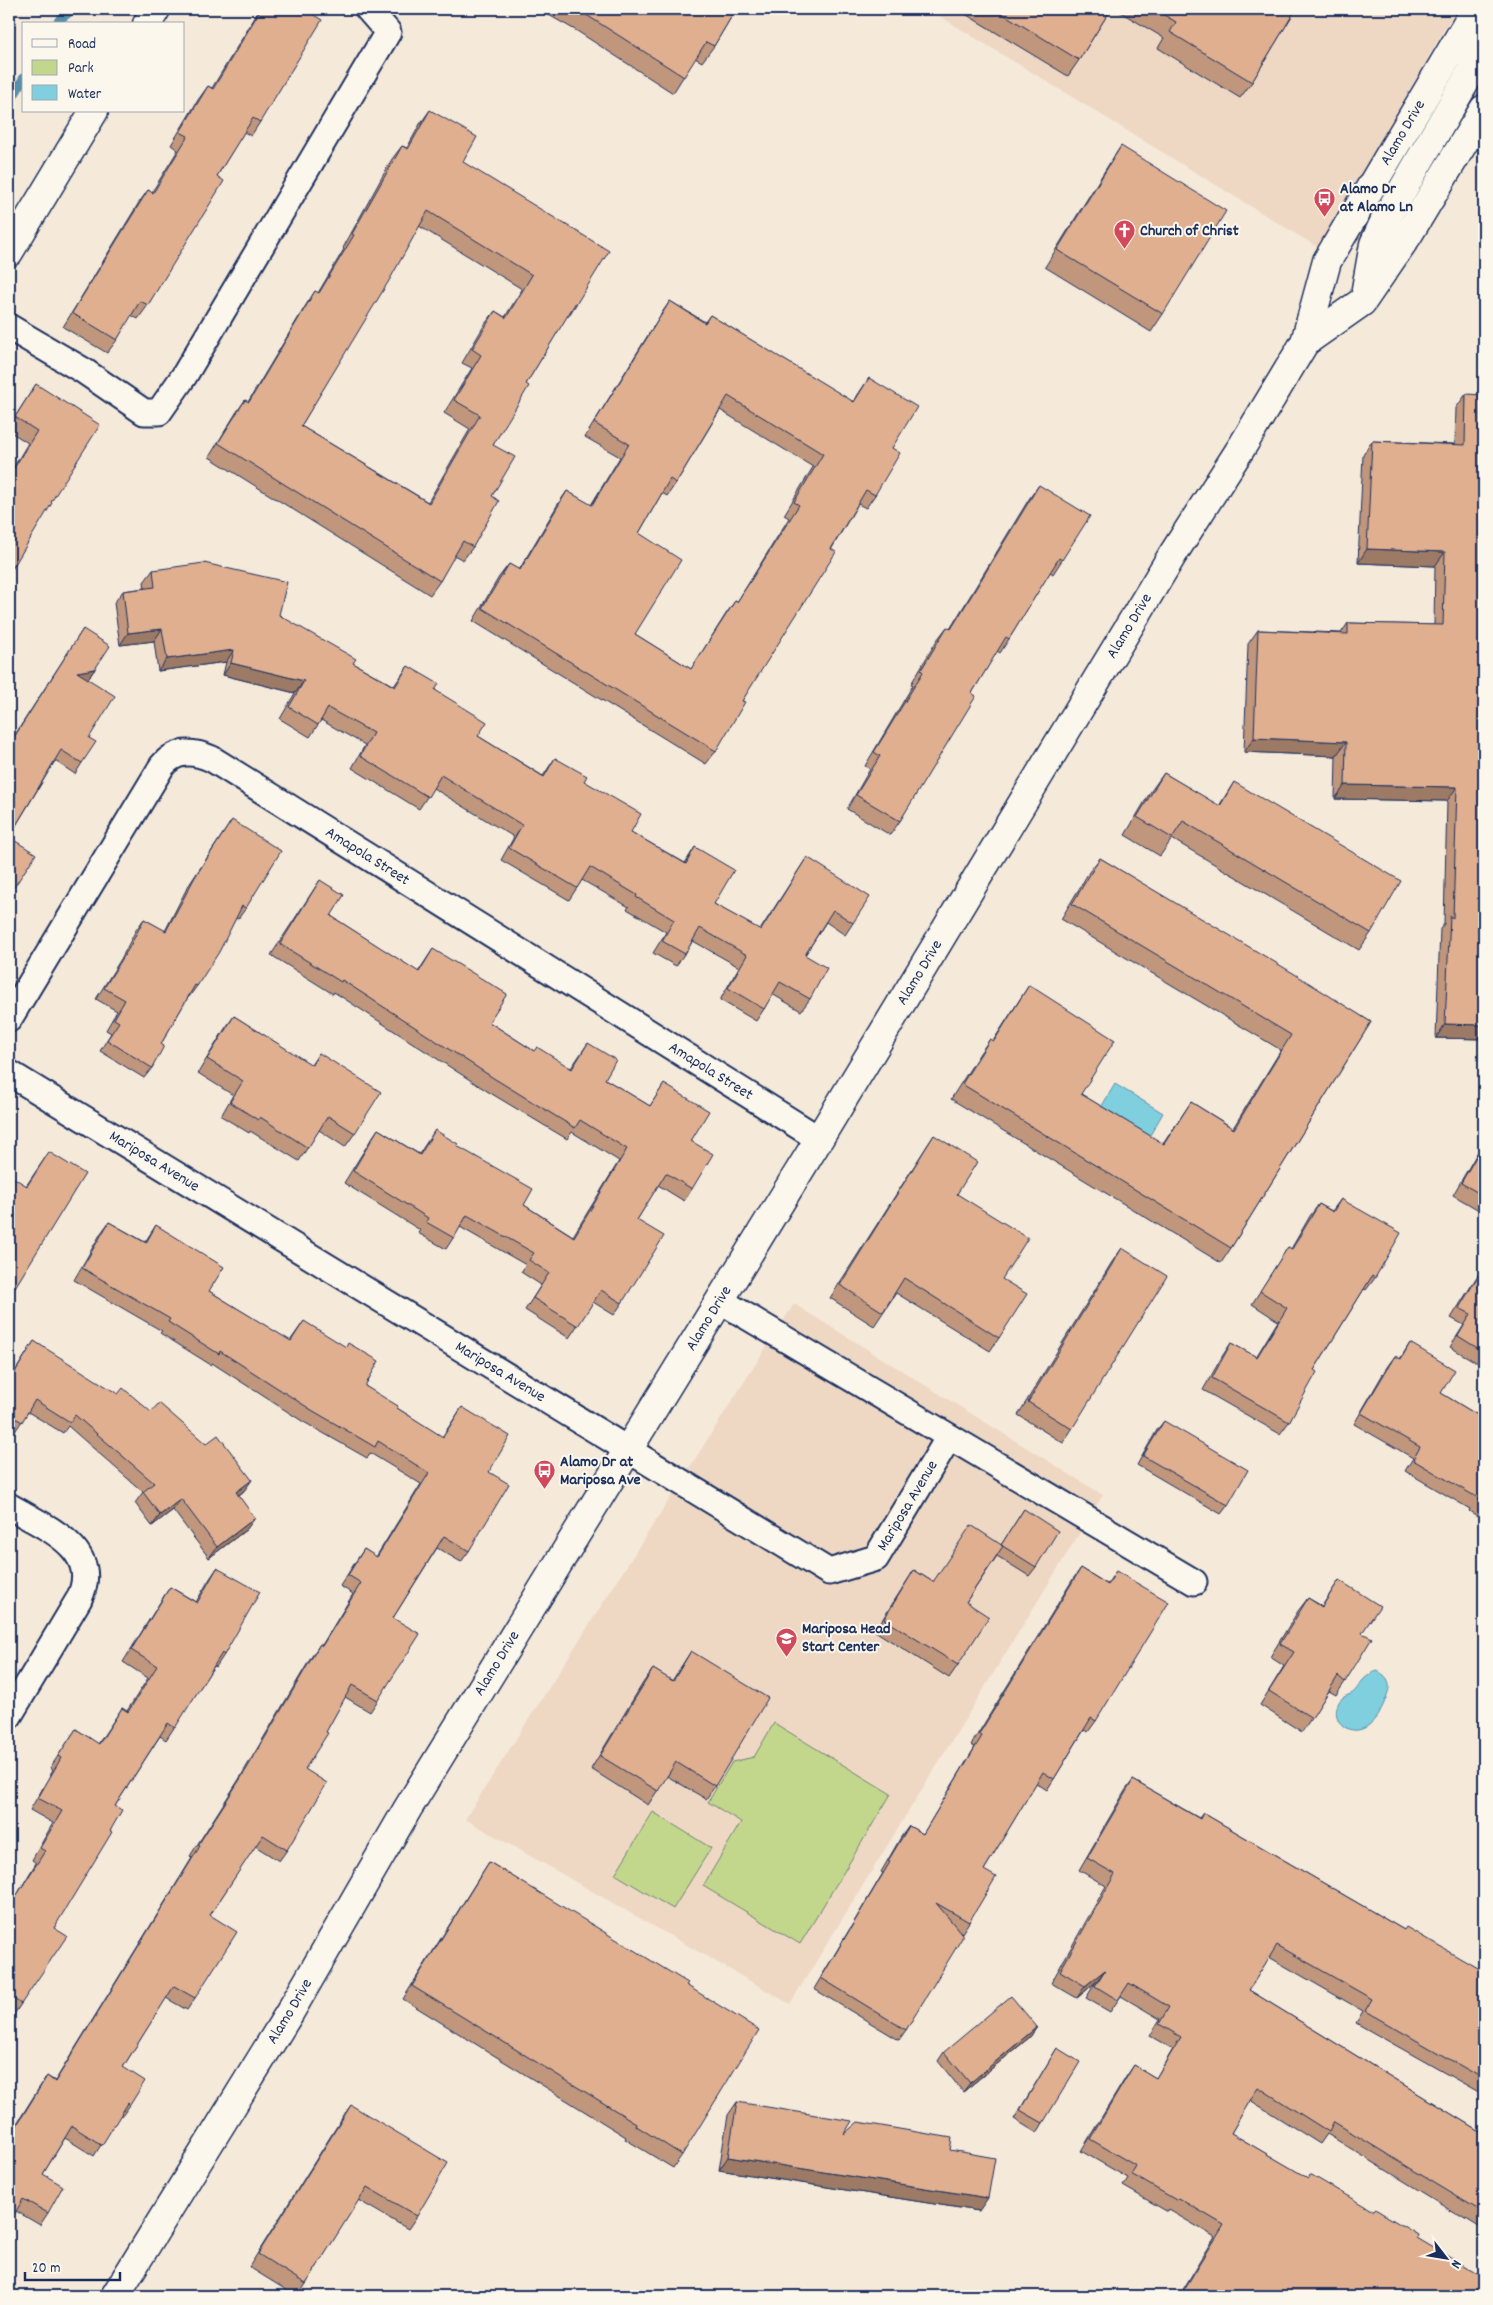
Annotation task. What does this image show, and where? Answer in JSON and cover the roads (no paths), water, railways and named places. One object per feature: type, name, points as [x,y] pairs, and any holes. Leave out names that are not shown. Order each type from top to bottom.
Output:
[{"type":"main road","points":[[148,22],[156,9]]},
{"type":"main road","name":"Alamo Drive","points":[[115,2296],[290,2012],[408,1808],[721,1301],[1173,554],[1243,445],[1305,342],[1327,261],[1476,9]]},
{"type":"main road","points":[[1365,298],[1374,244],[1385,220],[1471,72],[1484,44]]},
{"type":"main road","name":"Alamo Drive","points":[[1305,342],[1365,298],[1408,235],[1484,109]]},
{"type":"main road","points":[[9,252],[93,112]]},
{"type":"street","points":[[9,327],[84,371],[144,412],[159,412],[184,376],[388,32],[368,9]]},
{"type":"street","name":"Amapola Street","points":[[9,1018],[162,766],[168,759],[186,752],[199,754],[244,779],[819,1140]]},
{"type":"street","name":"Mariposa Avenue","points":[[9,1073],[630,1449],[829,1572],[876,1558],[949,1437]]},
{"type":"street","points":[[721,1301],[1194,1582]]},
{"type":"street","points":[[9,1506],[56,1534],[72,1547],[82,1560],[85,1580],[79,1599],[9,1716]]},
{"type":"water","points":[[1115,1084],[1163,1113],[1149,1137],[1100,1109]]},
{"type":"water","points":[[1377,1671],[1384,1675],[1389,1683],[1380,1711],[1368,1726],[1352,1730],[1343,1726],[1336,1713],[1339,1702],[1342,1698],[1354,1692],[1365,1678]]},
{"type":"waterway","points":[[58,22],[73,9]]},
{"type":"waterway","points":[[9,103],[22,81]]},
{"type":"place","name":"Alamo Dr at Alamo Ln","points":[[1324,217]]},
{"type":"place","name":"Church of Christ","points":[[1124,250]]},
{"type":"place","name":"Alamo Dr at Mariposa Ave","points":[[544,1490]]},
{"type":"place","name":"Mariposa Head Start Center","points":[[786,1657]]}]
